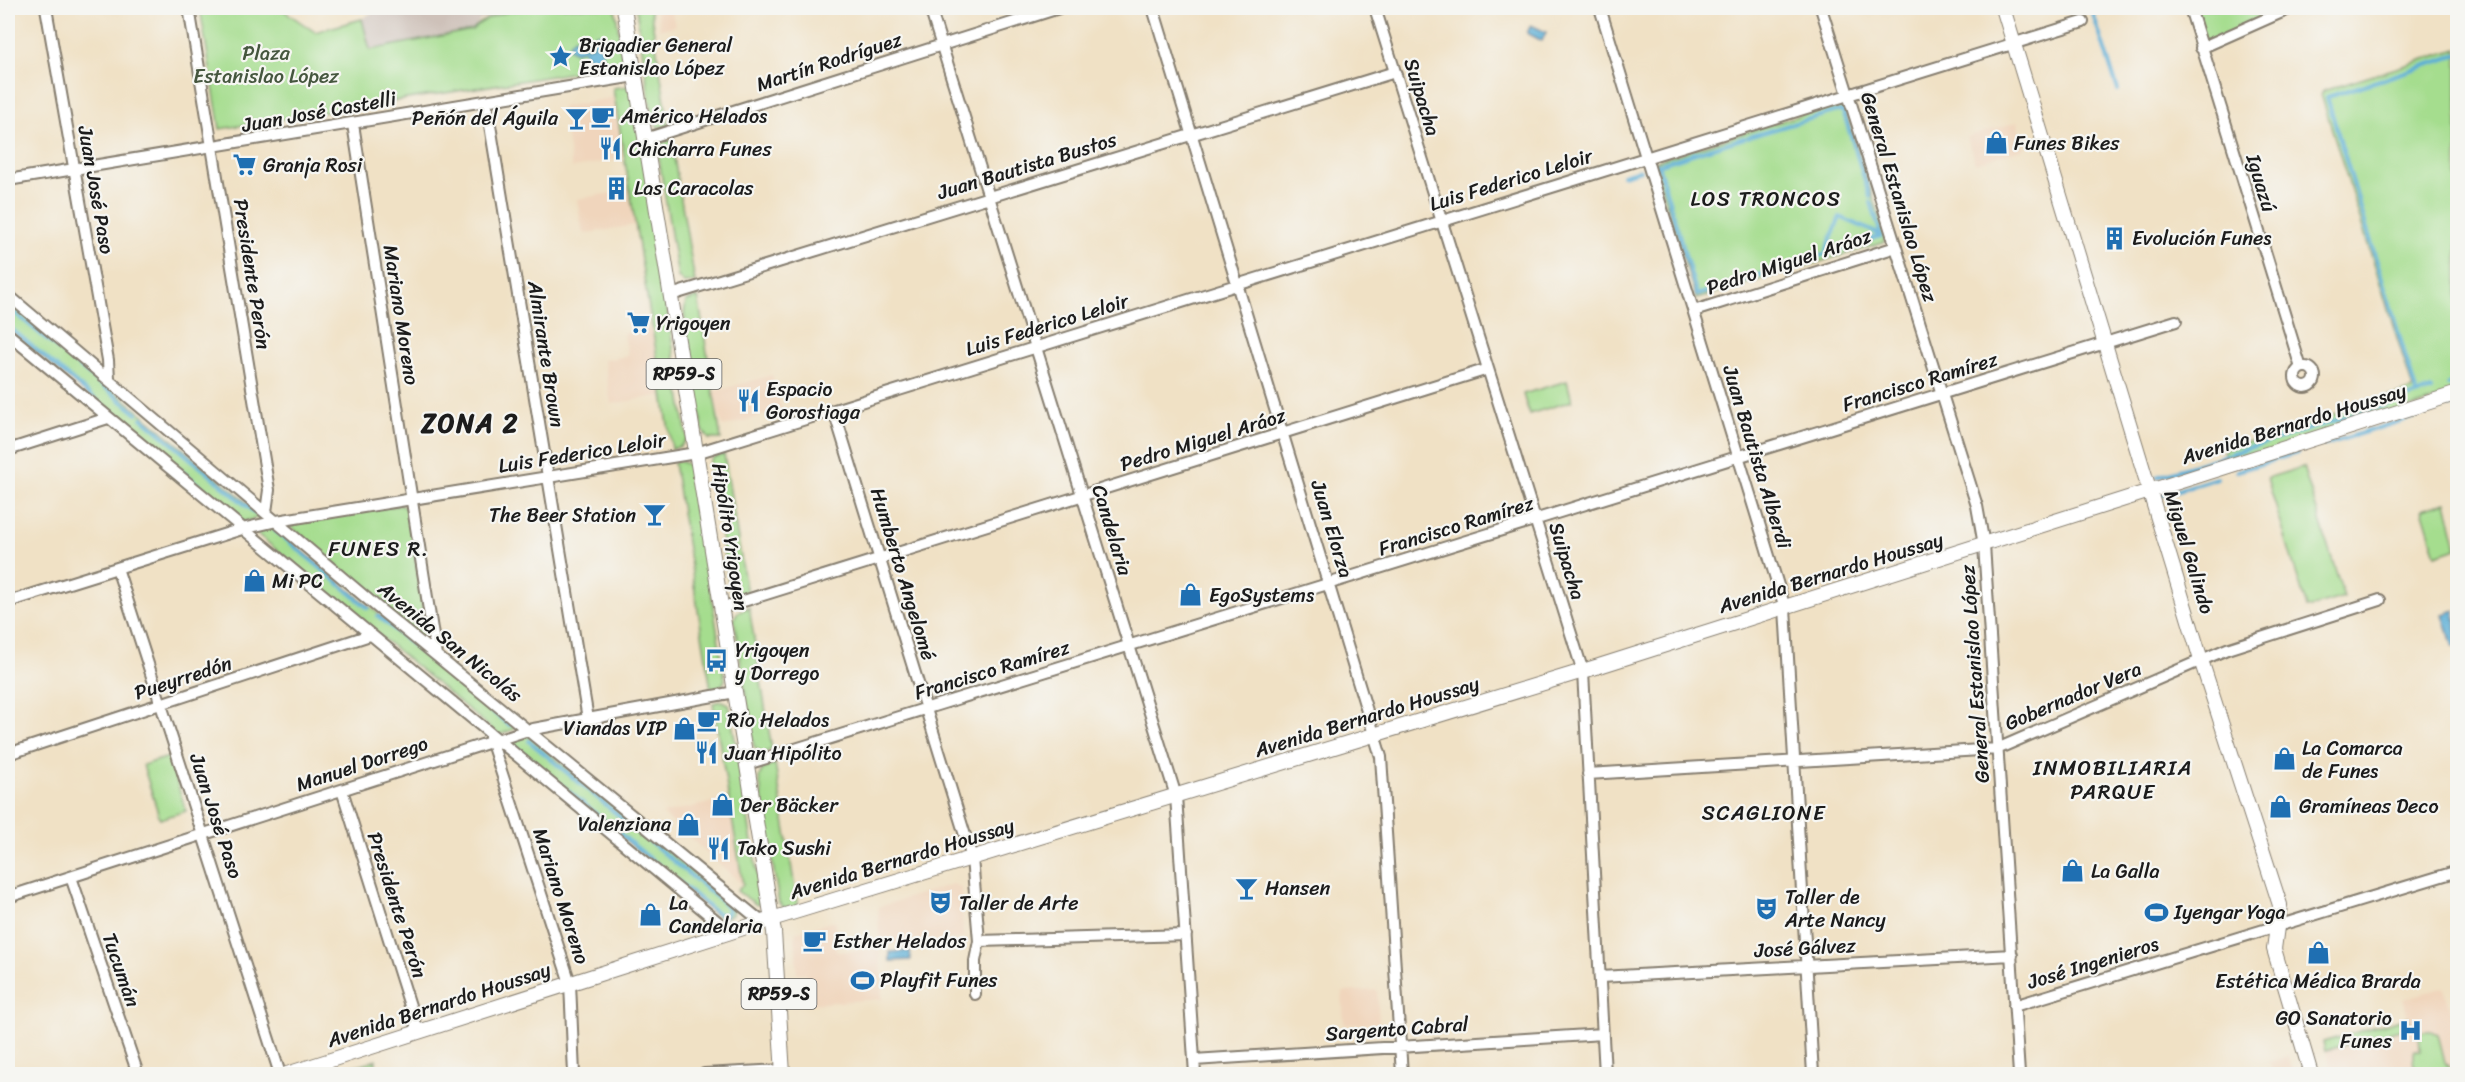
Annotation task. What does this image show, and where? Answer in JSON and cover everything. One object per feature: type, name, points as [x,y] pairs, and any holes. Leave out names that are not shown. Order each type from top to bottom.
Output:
[{"type":"main road","name":"Hipólito Yrigoyen","points":[[624,8],[747,764],[767,921],[777,966],[783,1072]]},
{"type":"main road","name":"Miguel Galindo","points":[[2003,8],[2201,660],[2280,905],[2274,950],[2311,1074]]},
{"type":"main road","name":"Avenida Bernardo Houssay","points":[[287,1074],[730,932],[1583,672],[1984,545],[2149,489],[2457,393]]},
{"type":"street","name":"Juan José Paso","points":[[46,8],[108,360],[109,380]]},
{"type":"street","name":"Presidente Perón","points":[[189,8],[269,490],[266,512]]},
{"type":"street","name":"Candelaria","points":[[930,8],[1176,796],[1195,1074]]},
{"type":"street","name":"Martín Rodríguez","points":[[645,139],[1059,8]]},
{"type":"street","name":"Juan Elorza","points":[[1153,8],[1382,757],[1402,1074]]},
{"type":"street","name":"Suipacha","points":[[1375,8],[1583,672],[1605,1074]]},
{"type":"street","name":"Juan Bautista Alberdi","points":[[1600,8],[1785,608],[1813,1074]]},
{"type":"street","name":"General Estanislao López","points":[[1821,8],[1977,506],[1984,545],[2019,1074]]},
{"type":"street","name":"Iguazú","points":[[2190,8],[2301,368]]},
{"type":"street","points":[[2265,8],[2277,13]]},
{"type":"street","points":[[2201,48],[2291,8]]},
{"type":"street","name":"Luis Federico Leloir","points":[[8,602],[242,529],[277,521],[696,453],[2083,22]]},
{"type":"street","name":"Juan Bautista Bustos","points":[[671,295],[1395,72]]},
{"type":"street","name":"Juan José Castelli","points":[[8,180],[75,171],[635,76]]},
{"type":"street","name":"Almirante Brown","points":[[486,101],[588,719]]},
{"type":"street","name":"Mariano Moreno","points":[[354,124],[436,655]]},
{"type":"street","name":"Pedro Miguel Aráoz","points":[[1694,311],[1896,247]]},
{"type":"street","name":"Avenida San Nicolás","points":[[8,295],[436,655],[767,921]]},
{"type":"street","name":"Francisco Ramírez","points":[[747,764],[2176,321]]},
{"type":"street","points":[[8,334],[492,738],[730,932]]},
{"type":"street","name":"Pedro Miguel Aráoz","points":[[721,608],[1488,369]]},
{"type":"street","name":"Humberto Angelomé","points":[[834,411],[972,858],[979,941],[975,961],[975,994]]},
{"type":"street","points":[[8,450],[108,418]]},
{"type":"street","name":"Juan José Paso","points":[[117,568],[280,1074]]},
{"type":"street","name":"Gobernador Vera","points":[[1588,774],[1997,749],[2227,649],[2380,600]]},
{"type":"street","name":"Pueyrredón","points":[[8,754],[370,635]]},
{"type":"street","name":"Manuel Dorrego","points":[[8,897],[342,790],[492,738],[735,692]]},
{"type":"street","name":"Mariano Moreno","points":[[492,738],[570,983],[574,1074]]},
{"type":"street","name":"Presidente Perón","points":[[342,790],[418,1031]]},
{"type":"street","name":"José Ingenieros","points":[[2014,1006],[2457,871]]},
{"type":"street","name":"Tucumán","points":[[71,877],[138,1074]]},
{"type":"street","points":[[979,941],[1186,935]]},
{"type":"street","name":"José Gálvez","points":[[1600,976],[2012,955]]},
{"type":"street","name":"Sargento Cabral","points":[[1194,1060],[1603,1034]]},
{"type":"street","points":[[704,1074],[783,1072]]},
{"type":"shaded area","points":[[379,8],[520,8],[480,20],[472,30],[369,51],[362,19]]},
{"type":"shaded area","points":[[656,8],[671,8],[675,26],[660,29]]},
{"type":"shaded area","points":[[615,97],[624,158],[572,168],[562,107]]},
{"type":"shaded area","name":"Funes Bikes","points":[[2017,122],[2025,148],[1975,163],[1967,137]]},
{"type":"shaded area","points":[[629,190],[635,225],[583,234],[577,199]]},
{"type":"shaded area","points":[[652,329],[663,395],[611,404],[604,360],[628,356],[624,333]]},
{"type":"shaded area","name":"Espacio Gorostiaga","points":[[772,375],[782,410],[723,427],[713,392]]},
{"type":"shaded area","points":[[729,798],[731,810],[743,885],[663,814]]},
{"type":"shaded area","points":[[953,884],[961,888],[963,938],[879,944],[878,907]]},
{"type":"shaded area","points":[[835,921],[836,952],[880,949],[882,999],[807,1004],[806,973],[797,973],[795,932]]},
{"type":"shaded area","name":"GO Sanatorio Funes","points":[[2444,987],[2457,1032],[2457,1074],[2333,1074],[2323,1042],[2408,1017],[2403,999]]},
{"type":"shaded area","points":[[1377,990],[1379,1023],[1344,1025],[1342,992]]},
{"type":"shaded area","points":[[2288,1056],[2294,1074],[2273,1074],[2269,1062]]},
{"type":"green space","name":"Plaza Estanislao López","points":[[560,7],[615,8],[624,66],[608,74],[607,70],[595,69],[220,129],[200,8],[280,8],[315,32],[362,19],[370,50],[472,30],[484,20],[519,10]]},
{"type":"green space","points":[[636,8],[650,8],[669,127],[658,127],[652,116]]},
{"type":"green space","points":[[2190,8],[2265,8],[2277,13],[2201,48]]},
{"type":"green space","points":[[2457,49],[2457,393],[2228,465],[2223,450],[2413,389],[2321,94],[2323,91]]},
{"type":"green space","points":[[629,86],[634,95],[687,438],[681,446],[672,449],[613,88]]},
{"type":"green space","points":[[1834,104],[1845,108],[1886,237],[1883,243],[1696,299],[1653,162]]},
{"type":"green space","points":[[671,139],[695,282],[684,283],[678,277],[658,153],[661,144]]},
{"type":"green space","points":[[698,297],[721,439],[709,439],[703,431],[684,314],[686,301]]},
{"type":"green space","points":[[8,301],[262,517],[242,522],[8,329]]},
{"type":"green space","points":[[1567,381],[1572,401],[1529,414],[1523,394]]},
{"type":"green space","points":[[724,454],[747,594],[738,597],[730,590],[709,465],[712,458]]},
{"type":"green space","points":[[680,461],[691,466],[725,680],[721,686],[711,689],[674,463]]},
{"type":"green space","points":[[2303,467],[2344,597],[2307,608],[2267,478]]},
{"type":"green space","points":[[2446,502],[2457,548],[2436,555],[2422,509]]},
{"type":"green space","points":[[400,505],[406,508],[409,516],[428,643],[288,524]]},
{"type":"green space","points":[[273,526],[515,729],[499,735],[255,532]]},
{"type":"green space","points":[[749,607],[772,750],[763,753],[754,747],[734,619],[737,613]]},
{"type":"green space","points":[[721,701],[729,704],[762,902],[757,905],[737,891],[743,885],[713,703]]},
{"type":"green space","points":[[529,736],[734,906],[732,915],[720,919],[508,743]]},
{"type":"green space","points":[[169,757],[186,811],[160,819],[143,765]]},
{"type":"green space","points":[[775,763],[798,908],[785,908],[779,903],[759,777],[762,770]]},
{"type":"green space","points":[[2408,1017],[2411,1026],[2389,1032],[2390,1035],[2383,1040],[2374,1036],[2325,1051],[2323,1042]]},
{"type":"green space","points":[[2424,1031],[2438,1034],[2445,1062],[2453,1074],[2415,1074],[2414,1050],[2420,1050],[2419,1034]]},
{"type":"green space","points":[[376,1060],[376,1074],[326,1074]]},
{"type":"water","points":[[1531,25],[1546,32],[1542,41],[1527,33]]},
{"type":"water","points":[[595,34],[600,34],[603,38],[598,44],[603,56],[598,61],[591,60],[583,50],[575,52],[569,48],[570,42],[575,38],[587,47],[594,45],[592,38]]},
{"type":"water","points":[[2455,610],[2457,646],[2453,647],[2443,614]]},
{"type":"water","points":[[910,951],[911,960],[890,961],[890,952]]},
{"type":"waterway","points":[[2091,8],[2118,90]]},
{"type":"waterway","points":[[2417,394],[2327,97],[2458,55]]},
{"type":"waterway","points":[[1748,137],[1843,111],[1870,197]]},
{"type":"waterway","points":[[1654,166],[1744,138]]},
{"type":"waterway","points":[[1658,164],[1697,295],[1881,236]]},
{"type":"waterway","points":[[1623,175],[1640,170]]},
{"type":"waterway","points":[[1871,202],[1881,235]]},
{"type":"waterway","points":[[1827,249],[1840,217],[1881,235]]},
{"type":"waterway","points":[[9,308],[137,414]]},
{"type":"waterway","points":[[8,326],[127,426]]},
{"type":"waterway","points":[[2448,385],[2458,382]]},
{"type":"waterway","points":[[2157,477],[2432,390]]},
{"type":"waterway","points":[[2449,406],[2458,403]]},
{"type":"waterway","points":[[2324,445],[2439,409]]},
{"type":"waterway","points":[[142,418],[255,513]]},
{"type":"waterway","points":[[131,429],[233,514]]},
{"type":"waterway","points":[[2237,471],[2297,453]]},
{"type":"waterway","points":[[2159,496],[2217,478]]},
{"type":"waterway","points":[[275,530],[368,608]]},
{"type":"waterway","points":[[378,616],[509,725]]},
{"type":"waterway","points":[[516,748],[715,912],[724,916],[729,910],[726,905],[529,741]]},
{"type":"place","name":"Brigadier General Estanislao López","points":[[561,56]]},
{"type":"place","name":"Américo Helados","points":[[603,116]]},
{"type":"place","name":"Peñón del Águila","points":[[576,118]]},
{"type":"place","name":"Funes Bikes","points":[[1996,143]]},
{"type":"place","name":"Chicharra Funes","points":[[611,149]]},
{"type":"place","name":"Granja Rosi","points":[[245,165]]},
{"type":"place","name":"Las Caracolas","points":[[616,188]]},
{"type":"place","name":"Evolución Funes","points":[[2114,238]]},
{"type":"place","name":"Yrigoyen","points":[[638,323]]},
{"type":"place","name":"Espacio Gorostiaga","points":[[748,401]]},
{"type":"place","name":"The Beer Station","points":[[654,515]]},
{"type":"place","name":"Mi PC","points":[[254,581]]},
{"type":"place","name":"EgoSystems","points":[[1191,595]]},
{"type":"place","name":"Yrigoyen y Dorrego","points":[[717,661]]},
{"type":"place","name":"Río Helados","points":[[709,720]]},
{"type":"place","name":"Viandas VIP","points":[[685,728]]},
{"type":"place","name":"Juan Hipólito","points":[[707,753]]},
{"type":"place","name":"La Comarca de Funes","points":[[2284,759]]},
{"type":"place","name":"Der Bäcker","points":[[722,805]]},
{"type":"place","name":"Gramíneas Deco","points":[[2281,806]]},
{"type":"place","name":"Valenziana","points":[[689,824]]},
{"type":"place","name":"Tako Sushi","points":[[719,848]]},
{"type":"place","name":"La Galla","points":[[2073,871]]},
{"type":"place","name":"Hansen","points":[[1247,888]]},
{"type":"place","name":"Taller de Arte","points":[[941,903]]},
{"type":"place","name":"Taller de Arte Nancy","points":[[1767,908]]},
{"type":"place","name":"Iyengar Yoga","points":[[2156,912]]},
{"type":"place","name":"La Candelaria","points":[[651,914]]},
{"type":"place","name":"Esther Helados","points":[[815,941]]},
{"type":"place","name":"Estética Médica Brarda","points":[[2318,953]]},
{"type":"place","name":"Playfit Funes","points":[[862,980]]},
{"type":"place","name":"GO Sanatorio Funes","points":[[2410,1030]]},
{"type":"district","name":"LOS TRONCOS","points":[[1766,199]]},
{"type":"district","name":"ZONA 2","points":[[470,423]]},
{"type":"district","name":"FUNES R.","points":[[379,549]]},
{"type":"district","name":"INMOBILIARIA PARQUE","points":[[2113,780]]},
{"type":"district","name":"SCAGLIONE","points":[[1764,813]]}]
